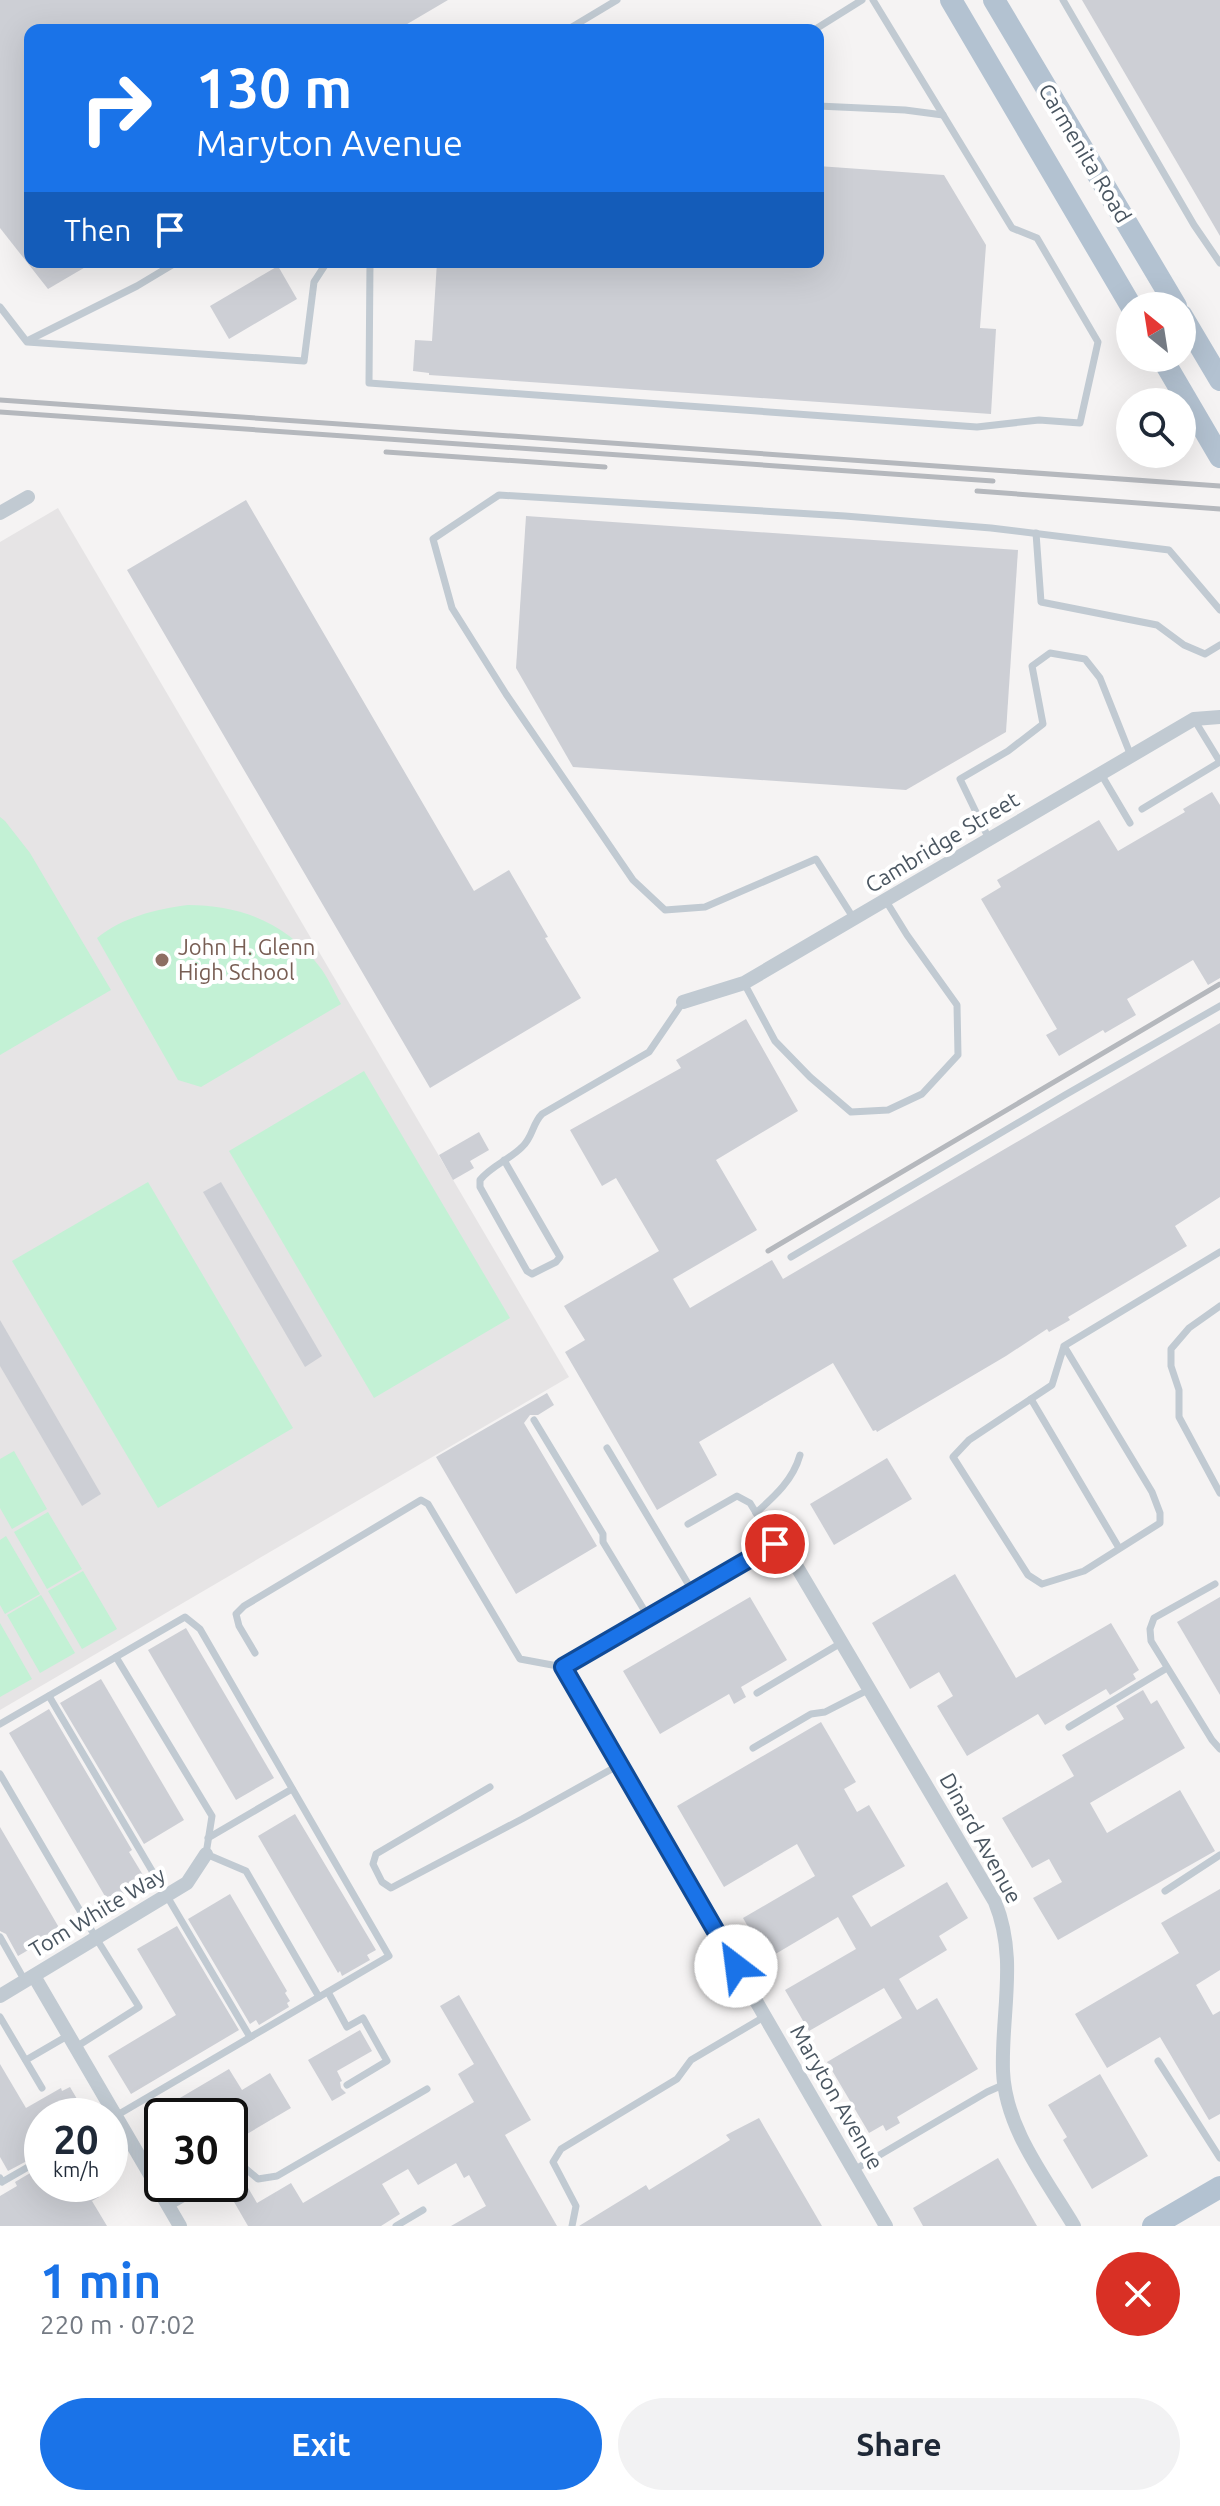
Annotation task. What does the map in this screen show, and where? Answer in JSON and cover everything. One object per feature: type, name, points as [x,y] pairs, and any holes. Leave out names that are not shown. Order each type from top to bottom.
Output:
[{"type":"main road","name":"Carmenita Road","points":[[951,0],[1123,292]]},
{"type":"main road","name":"Carmenita Road","points":[[994,0],[1168,292]]},
{"type":"main road","points":[[1196,340],[1220,380]]},
{"type":"main road","points":[[1170,372],[1220,457]]},
{"type":"main road","points":[[1153,2226],[1220,2187]]},
{"type":"street","points":[[0,513],[28,497]]},
{"type":"street","name":"Cambridge Street","points":[[683,1002],[744,983],[1194,719],[1220,717]]},
{"type":"street","points":[[563,1667],[778,1542]]},
{"type":"street","name":"Dinard Avenue","points":[[778,1542],[843,1642],[995,1902],[1002,1919],[1008,1960],[1003,2071],[1012,2114],[1074,2226]]},
{"type":"street","name":"Maryton Avenue","points":[[563,1667],[886,2226]]},
{"type":"street","name":"Tom White Way","points":[[0,1996],[187,1883],[206,1854]]},
{"type":"street","points":[[30,1979],[72,2041],[103,2098]]},
{"type":"street","points":[[128,2141],[180,2226]]},
{"type":"lane","points":[[577,24],[617,0]]},
{"type":"lane","points":[[824,24],[862,0]]},
{"type":"lane","points":[[370,268],[369,383],[977,427],[1039,420],[1080,423],[1098,342],[1037,238],[1012,228],[873,0]]},
{"type":"lane","points":[[1063,0],[1194,225],[1220,263]]},
{"type":"lane","points":[[824,106],[943,115]]},
{"type":"lane","points":[[27,342],[167,268]]},
{"type":"lane","points":[[0,307],[27,342],[304,361],[314,282],[323,268]]},
{"type":"lane","points":[[854,919],[816,859],[705,907],[665,910],[633,880],[506,694],[452,608],[433,539],[499,495],[845,516],[1036,533],[1169,550],[1220,610]]},
{"type":"lane","points":[[1036,533],[1041,602],[1157,625],[1184,645],[1205,654],[1220,645]]},
{"type":"lane","points":[[989,839],[960,779],[1008,751],[1043,724],[1032,666],[1050,653],[1085,659],[1100,678],[1131,756]]},
{"type":"lane","points":[[1142,809],[1220,762],[1194,719]]},
{"type":"lane","points":[[1101,774],[1130,823]]},
{"type":"lane","points":[[744,983],[775,1041],[810,1077],[851,1112],[888,1110],[922,1094],[958,1055],[957,1005],[886,901]]},
{"type":"lane","points":[[504,1160],[560,1257],[532,1274],[527,1271],[480,1187],[480,1180],[485,1174],[504,1160],[521,1149],[531,1137],[534,1122],[542,1114],[649,1052],[683,1002]]},
{"type":"lane","points":[[791,1257],[1220,1006]]},
{"type":"lane","points":[[1064,1346],[1152,1492],[1160,1513],[1160,1523],[1084,1571],[1042,1584],[1028,1575],[953,1457],[969,1440],[1052,1385],[1064,1346],[1220,1252]]},
{"type":"lane","points":[[1220,1306],[1189,1328],[1171,1349],[1171,1366],[1179,1390],[1179,1417],[1220,1493]]},
{"type":"lane","points":[[1031,1399],[1119,1548]]},
{"type":"lane","points":[[534,1420],[603,1534],[603,1542],[649,1618]]},
{"type":"lane","points":[[607,1448],[693,1592]]},
{"type":"lane","points":[[756,1513],[796,1470],[800,1455]]},
{"type":"lane","points":[[688,1524],[737,1496],[750,1503],[778,1542]]},
{"type":"lane","points":[[255,1653],[239,1626],[236,1614],[244,1606],[421,1500],[428,1504],[520,1659],[563,1667]]},
{"type":"lane","points":[[1215,1584],[1154,1618],[1150,1629],[1151,1641],[1220,1749]]},
{"type":"lane","points":[[0,1724],[185,1617],[200,1629],[389,1956],[128,2108]]},
{"type":"lane","points":[[757,1693],[843,1642]]},
{"type":"lane","points":[[116,1657],[212,1816],[206,1854],[246,1871],[319,1997]]},
{"type":"lane","points":[[1069,1727],[1167,1668]]},
{"type":"lane","points":[[753,1748],[811,1714],[825,1712],[870,1689]]},
{"type":"lane","points":[[49,1696],[250,2037]]},
{"type":"lane","points":[[490,1787],[376,1854],[373,1864],[382,1882],[391,1888],[619,1765]]},
{"type":"lane","points":[[0,1774],[139,2007],[26,2060]]},
{"type":"lane","points":[[208,1838],[292,1789]]},
{"type":"lane","points":[[1165,1891],[1220,1855]]},
{"type":"lane","points":[[0,1937],[30,1979]]},
{"type":"lane","points":[[328,1992],[347,2027],[363,2018],[387,2061],[347,2085]]},
{"type":"lane","points":[[572,2226],[576,2206],[553,2162],[561,2149],[677,2079],[691,2060],[765,2016]]},
{"type":"lane","points":[[0,2017],[42,2088]]},
{"type":"lane","points":[[1158,2061],[1220,2158]]},
{"type":"lane","points":[[854,2170],[1005,2084]]},
{"type":"lane","points":[[248,2171],[258,2179],[277,2176],[427,2089]]},
{"type":"lane","points":[[0,2178],[2,2182],[24,2169]]},
{"type":"lane","points":[[169,2207],[178,2202]]},
{"type":"lane","points":[[396,2226],[423,2210]]},
{"type":"shaded area","name":"John H. Glenn High School","points":[[58,508],[569,1377],[0,1710],[0,542]]},
{"type":"green space","points":[[0,817],[30,853],[111,990],[0,1055]]},
{"type":"green space","points":[[188,905],[226,908],[261,919],[277,928],[292,938],[319,966],[341,1004],[201,1087],[178,1080],[97,938],[140,915]]},
{"type":"green space","points":[[364,1071],[510,1318],[374,1398],[229,1151]]},
{"type":"green space","points":[[148,1182],[293,1428],[158,1508],[12,1261]]},
{"type":"green space","points":[[14,1451],[47,1509],[12,1529],[0,1508],[0,1459]]},
{"type":"green space","points":[[48,1512],[82,1569],[47,1589],[14,1532]]},
{"type":"green space","points":[[6,1536],[40,1594],[5,1614],[0,1605],[0,1540]]},
{"type":"green space","points":[[83,1571],[117,1629],[82,1649],[48,1591]]},
{"type":"green space","points":[[41,1595],[75,1653],[40,1673],[7,1615]]},
{"type":"green space","points":[[0,1623],[32,1679],[0,1697]]},
{"type":"building","points":[[0,0],[448,0],[407,24],[24,24],[24,258],[0,228]]},
{"type":"building","points":[[1082,0],[1220,0],[1220,236]]},
{"type":"building","points":[[824,166],[944,175],[986,245],[980,328],[996,329],[991,414],[429,375],[413,371],[415,340],[432,341],[437,268],[824,268]]},
{"type":"building","points":[[31,268],[84,268],[48,289]]},
{"type":"building","points":[[275,268],[279,268],[297,299],[229,339],[210,306]]},
{"type":"building","points":[[246,500],[474,891],[509,870],[581,998],[430,1088],[127,570]]},
{"type":"building","points":[[526,516],[1018,550],[1006,732],[906,790],[573,767],[516,668]]},
{"type":"building","points":[[1212,792],[1220,805],[1220,978],[1208,985],[1193,960],[1127,999],[1136,1015],[1059,1056],[1046,1035],[1057,1029],[981,899],[1001,887],[997,880],[1099,820],[1118,851],[1185,812],[1183,809]]},
{"type":"building","points":[[746,1019],[798,1111],[716,1160],[757,1230],[673,1279],[690,1308],[772,1260],[783,1279],[1220,1023],[1220,1197],[1175,1226],[1187,1246],[1068,1317],[1070,1320],[1049,1332],[1047,1329],[877,1432],[873,1431],[833,1363],[699,1442],[717,1475],[657,1510],[565,1352],[585,1340],[564,1306],[659,1251],[616,1178],[602,1186],[570,1130],[681,1068],[676,1060]]},
{"type":"building","points":[[479,1132],[489,1150],[470,1161],[474,1168],[453,1180],[439,1155]]},
{"type":"building","points":[[221,1182],[322,1356],[305,1367],[203,1192]]},
{"type":"building","points":[[0,1320],[101,1494],[82,1506],[0,1366]]},
{"type":"building","points":[[547,1393],[554,1405],[538,1415],[530,1415],[524,1423],[597,1546],[516,1594],[436,1457]]},
{"type":"building","points":[[887,1458],[912,1499],[834,1545],[810,1504]]},
{"type":"building","points":[[955,1574],[1016,1678],[1111,1623],[1139,1670],[1133,1674],[1136,1679],[1110,1695],[1106,1689],[1045,1725],[1038,1714],[967,1756],[937,1706],[953,1696],[939,1672],[910,1689],[872,1623]]},
{"type":"building","points":[[750,1597],[787,1660],[741,1687],[746,1697],[734,1704],[729,1694],[660,1734],[623,1671]]},
{"type":"building","points":[[1220,1597],[1220,1695],[1177,1622]]},
{"type":"building","points":[[186,1628],[274,1778],[236,1800],[148,1650]]},
{"type":"building","points":[[101,1679],[184,1820],[144,1844],[60,1703]]},
{"type":"building","points":[[1143,1690],[1151,1704],[1157,1700],[1185,1748],[1090,1803],[1107,1833],[1180,1790],[1215,1851],[1058,1940],[1033,1898],[1062,1882],[1049,1859],[1032,1868],[1002,1818],[1074,1776],[1062,1755],[1124,1719],[1116,1706]]},
{"type":"building","points":[[49,1709],[132,1850],[129,1852],[146,1880],[109,1903],[9,1733]]},
{"type":"building","points":[[821,1722],[856,1782],[844,1789],[857,1812],[869,1805],[905,1866],[852,1896],[871,1927],[947,1882],[968,1918],[939,1936],[947,1950],[899,1979],[917,2010],[937,1998],[978,2069],[897,2117],[900,2123],[886,2131],[883,2125],[869,2133],[827,2062],[902,2018],[884,1988],[809,2031],[785,1990],[856,1949],[838,1917],[767,1959],[743,1918],[815,1876],[797,1844],[724,1887],[677,1806]]},
{"type":"building","points":[[295,1814],[376,1950],[367,1955],[370,1960],[342,1976],[258,1836]]},
{"type":"building","points":[[0,1827],[61,1931],[18,1956],[6,1934],[0,1931]]},
{"type":"building","points":[[1220,1889],[1220,1970],[1196,1985],[1213,2015],[1220,2011],[1220,2114],[1209,2120],[1160,2037],[1107,2068],[1075,2014],[1179,1953],[1161,1923]]},
{"type":"building","points":[[230,1894],[290,2001],[287,2003],[289,2007],[259,2025],[256,2020],[250,2024],[188,1919]]},
{"type":"building","points":[[177,1926],[239,2030],[131,2094],[108,2056],[176,2015],[137,1949]]},
{"type":"building","points":[[459,1995],[531,2120],[505,2135],[557,2226],[451,2226],[486,2206],[469,2175],[464,2178],[456,2163],[418,2185],[408,2169],[382,2184],[400,2214],[381,2226],[248,2226],[234,2202],[248,2202],[248,2188],[257,2203],[291,2183],[303,2203],[474,2102],[458,2074],[474,2064],[440,2006]]},
{"type":"building","points":[[360,2030],[372,2051],[337,2071],[342,2081],[341,2088],[346,2093],[332,2101],[308,2060]]},
{"type":"building","points":[[0,2064],[24,2105],[24,2163],[8,2171],[0,2157]]},
{"type":"building","points":[[229,2069],[242,2090],[270,2073],[291,2108],[248,2133],[248,2098],[180,2098]]},
{"type":"building","points":[[1100,2074],[1148,2156],[1092,2189],[1063,2140],[1067,2137],[1048,2105]]},
{"type":"building","points":[[70,2087],[76,2098],[44,2098],[61,2088],[62,2091]]},
{"type":"building","points":[[759,2118],[822,2226],[579,2226],[646,2185],[649,2190],[730,2140],[726,2135]]},
{"type":"building","points":[[998,2158],[1037,2226],[923,2226],[913,2208]]},
{"type":"building","points":[[24,2177],[24,2202],[93,2202],[107,2226],[0,2226],[0,2196],[17,2186],[15,2182]]},
{"type":"railway","points":[[0,400],[1220,486]]},
{"type":"railway","points":[[0,412],[993,481]]},
{"type":"railway","points":[[386,452],[605,467]]},
{"type":"railway","points":[[977,491],[1220,509]]},
{"type":"railway","points":[[768,1251],[1220,984]]},
{"type":"place","name":"John H. Glenn High School","points":[[162,960]]},
{"type":"route","points":[[736,1966],[563,1667],[775,1544]]}]
